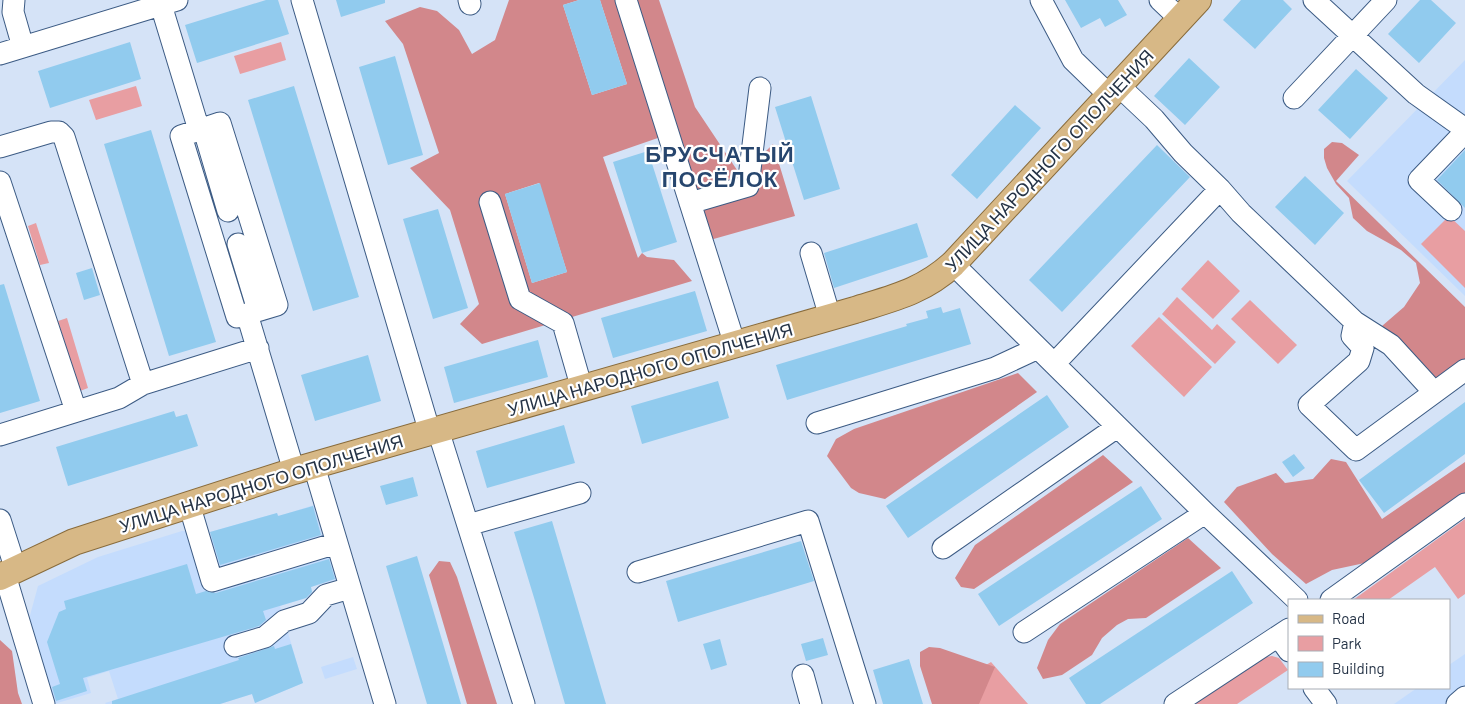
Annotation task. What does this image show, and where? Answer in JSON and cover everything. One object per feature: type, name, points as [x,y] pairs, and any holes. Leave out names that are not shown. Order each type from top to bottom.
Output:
[{"type":"main road","name":"УЛИЦА НАРОДНОГО ОПОЛЧЕНИЯ","points":[[7,574],[74,542],[189,504],[304,468],[736,345],[922,287],[940,276],[953,264],[1189,9]]},
{"type":"street","points":[[14,0],[13,12],[24,47]]},
{"type":"street","points":[[302,0],[434,431],[468,525],[524,704]]},
{"type":"street","points":[[626,0],[736,345]]},
{"type":"street","points":[[1041,0],[1073,60],[1154,119],[1183,153],[1220,189],[1241,213],[1355,322],[1391,346],[1434,392]]},
{"type":"street","points":[[1160,0],[1189,9]]},
{"type":"street","points":[[1314,0],[1416,94],[1465,131],[1419,180],[1451,210]]},
{"type":"street","points":[[1294,98],[1386,0]]},
{"type":"street","points":[[0,54],[138,6],[169,2],[203,135],[237,208],[277,305],[237,317],[181,136],[203,135]]},
{"type":"street","points":[[690,204],[748,186],[760,88]]},
{"type":"street","points":[[0,147],[51,132],[59,132],[64,137],[143,384]]},
{"type":"street","points":[[0,182],[76,411]]},
{"type":"street","points":[[1054,364],[1220,189]]},
{"type":"street","points":[[490,202],[520,299],[563,323],[582,389]]},
{"type":"street","points":[[206,218],[237,208]]},
{"type":"street","points":[[238,244],[253,312],[258,348],[304,468],[337,543],[384,704]]},
{"type":"street","points":[[811,253],[830,317]]},
{"type":"street","points":[[953,264],[1205,513],[1296,599]]},
{"type":"street","points":[[1355,322],[1352,336],[1363,348],[1359,361],[1308,405],[1356,450],[1465,370]]},
{"type":"street","points":[[0,435],[119,398],[143,384],[258,348]]},
{"type":"street","points":[[818,424],[995,368],[1038,348]]},
{"type":"street","points":[[943,548],[1117,426]]},
{"type":"street","points":[[468,525],[580,493]]},
{"type":"street","points":[[189,504],[212,581],[337,543]]},
{"type":"street","points":[[1332,599],[1465,504]]},
{"type":"street","points":[[1024,632],[1205,513]]},
{"type":"street","points":[[0,520],[7,574],[44,704]]},
{"type":"street","points":[[638,572],[808,521],[864,704]]},
{"type":"street","points":[[235,646],[264,637],[284,621],[309,613],[326,595],[350,588]]},
{"type":"street","points":[[1175,704],[1285,639]]},
{"type":"street","points":[[803,675],[811,704]]},
{"type":"street","points":[[1315,689],[1326,704]]},
{"type":"street","points":[[1457,704],[1465,697]]},
{"type":"shaded area","points":[[509,0],[579,0],[563,5],[592,95],[627,84],[600,0],[659,0],[695,107],[741,176],[773,144],[795,216],[710,240],[678,131],[603,157],[638,258],[642,253],[647,257],[674,260],[692,281],[482,344],[460,324],[479,304],[450,210],[410,168],[439,153],[403,44],[385,21],[420,7],[437,11],[459,30],[472,54],[495,40]],"holes":[[[539,183],[567,272],[532,283],[505,194]]]},
{"type":"shaded area","points":[[1465,60],[1465,296],[1347,181]]},
{"type":"shaded area","points":[[1332,142],[1342,143],[1359,155],[1336,181],[1465,307],[1465,362],[1435,383],[1382,326],[1404,307],[1420,283],[1416,263],[1401,250],[1367,231],[1353,218],[1349,198],[1336,184],[1324,158],[1324,149]]},
{"type":"shaded area","points":[[1018,373],[1037,392],[885,499],[859,493],[851,488],[827,456],[836,439],[854,429]]},
{"type":"shaded area","points":[[1103,455],[1133,482],[974,589],[961,587],[955,578],[975,545]]},
{"type":"shaded area","points":[[1331,459],[1346,462],[1382,519],[1465,462],[1465,498],[1374,561],[1332,570],[1306,584],[1272,554],[1224,502],[1237,487],[1276,473],[1285,483],[1313,479]]},
{"type":"shaded area","points":[[314,505],[323,538],[339,579],[311,587],[313,596],[280,606],[303,683],[255,703],[252,694],[220,704],[106,704],[118,699],[109,671],[87,678],[91,693],[54,704],[29,619],[38,586],[98,557],[182,531],[210,532],[277,513],[279,516]]},
{"type":"shaded area","points":[[1188,538],[1221,568],[1146,618],[1128,619],[1117,625],[1102,638],[1092,655],[1062,675],[1043,679],[1037,668],[1048,640],[1060,624]]},
{"type":"shaded area","points":[[439,561],[450,562],[457,577],[497,704],[467,704],[429,575]]},
{"type":"shaded area","points":[[0,640],[12,651],[18,693],[22,704],[0,704]]},
{"type":"shaded area","points":[[929,647],[940,648],[995,667],[979,704],[932,704],[920,666],[920,652]]},
{"type":"shaded area","points":[[1465,654],[1465,704],[1394,704],[1416,689],[1450,689],[1450,664]]},
{"type":"shaded area","points":[[353,657],[357,669],[325,679],[321,667]]},
{"type":"green space","points":[[281,42],[286,60],[240,74],[234,56]]},
{"type":"green space","points":[[136,86],[142,106],[96,120],[89,100]]},
{"type":"green space","points":[[1449,216],[1465,231],[1465,288],[1421,244]]},
{"type":"green space","points":[[36,223],[49,263],[40,265],[28,226]]},
{"type":"green space","points":[[1208,260],[1240,291],[1213,319],[1181,289]]},
{"type":"green space","points":[[1177,297],[1212,330],[1217,324],[1236,342],[1215,364],[1162,314]]},
{"type":"green space","points":[[1250,300],[1297,345],[1278,364],[1231,319]]},
{"type":"green space","points":[[1159,317],[1212,367],[1184,397],[1131,346]]},
{"type":"green space","points":[[67,318],[88,388],[80,391],[58,321]]},
{"type":"green space","points":[[1465,519],[1465,594],[1458,599],[1435,567],[1389,599],[1354,599]]},
{"type":"green space","points":[[1265,657],[1279,658],[1288,670],[1237,704],[1193,704]]},
{"type":"green space","points":[[991,662],[1028,704],[949,704],[945,690]]},
{"type":"building","points":[[266,0],[278,0],[289,34],[197,63],[185,25]]},
{"type":"building","points":[[336,0],[385,0],[385,3],[341,17]]},
{"type":"building","points":[[579,0],[600,0],[627,84],[592,95],[563,5]]},
{"type":"building","points":[[1065,0],[1118,0],[1127,15],[1105,27],[1100,18],[1081,28]]},
{"type":"building","points":[[1241,0],[1283,0],[1292,9],[1255,49],[1223,20]]},
{"type":"building","points":[[1420,0],[1431,0],[1456,23],[1419,63],[1388,34]]},
{"type":"building","points":[[130,42],[141,79],[50,108],[38,71]]},
{"type":"building","points":[[395,56],[423,155],[388,165],[359,67]]},
{"type":"building","points":[[1189,58],[1220,87],[1185,125],[1154,96]]},
{"type":"building","points":[[1356,69],[1388,98],[1350,139],[1318,110]]},
{"type":"building","points":[[294,86],[359,297],[313,311],[248,100]]},
{"type":"building","points":[[811,96],[840,189],[804,200],[775,107]]},
{"type":"building","points":[[1015,105],[1041,128],[977,199],[951,175]]},
{"type":"building","points":[[151,130],[216,342],[169,356],[104,144]]},
{"type":"building","points":[[1157,145],[1190,177],[1062,312],[1029,280]]},
{"type":"building","points":[[1465,150],[1465,208],[1437,180]]},
{"type":"building","points":[[648,151],[677,242],[642,253],[613,162]]},
{"type":"building","points":[[1305,176],[1344,213],[1315,245],[1275,207]]},
{"type":"building","points":[[540,183],[567,272],[532,283],[505,194]]},
{"type":"building","points":[[438,209],[468,308],[433,319],[403,219]]},
{"type":"building","points":[[917,223],[928,257],[834,288],[824,253]]},
{"type":"building","points":[[92,268],[100,295],[84,300],[76,273]]},
{"type":"building","points":[[4,284],[40,401],[0,413],[0,285]]},
{"type":"building","points":[[695,291],[707,331],[613,358],[601,318]]},
{"type":"building","points":[[941,307],[943,313],[960,308],[971,344],[787,400],[776,365],[907,326],[906,324],[928,318],[926,311]]},
{"type":"building","points":[[538,340],[548,377],[454,403],[444,367]]},
{"type":"building","points":[[368,355],[381,401],[315,421],[301,375]]},
{"type":"building","points":[[718,381],[729,418],[642,444],[631,406]]},
{"type":"building","points":[[1047,395],[1069,427],[908,538],[886,506]]},
{"type":"building","points":[[1465,402],[1465,454],[1384,513],[1359,480]]},
{"type":"building","points":[[174,411],[176,417],[187,414],[198,446],[68,486],[56,447]]},
{"type":"building","points":[[564,425],[575,463],[487,488],[476,451]]},
{"type":"building","points":[[1294,454],[1305,468],[1293,477],[1282,462]]},
{"type":"building","points":[[413,477],[418,496],[386,505],[380,486]]},
{"type":"building","points":[[1141,486],[1162,519],[999,626],[978,594]]},
{"type":"building","points":[[313,506],[321,535],[220,565],[210,532],[277,513],[278,516]]},
{"type":"building","points":[[552,521],[606,704],[565,704],[514,532]]},
{"type":"building","points":[[801,541],[814,581],[678,622],[666,581]]},
{"type":"building","points":[[417,556],[461,704],[427,704],[386,566]]},
{"type":"building","points":[[329,559],[335,579],[311,587],[312,592],[306,598],[263,611],[266,620],[259,626],[83,678],[87,691],[56,701],[52,687],[60,684],[47,642],[59,612],[66,609],[64,601],[187,564],[196,594],[206,591],[216,593]]},
{"type":"building","points":[[1232,571],[1253,603],[1100,704],[1086,704],[1069,678]]},
{"type":"building","points":[[823,638],[828,655],[806,661],[801,644]]},
{"type":"building","points":[[720,639],[727,665],[711,670],[703,644]]},
{"type":"building","points":[[291,644],[303,683],[255,703],[252,694],[220,704],[112,704],[112,701],[239,660],[238,658],[274,646],[275,649]]},
{"type":"building","points":[[909,659],[923,704],[883,704],[873,670]]},
{"type":"district","name":"БРУСЧАТЫЙ ПОСЁЛОК","points":[[720,166]]}]
